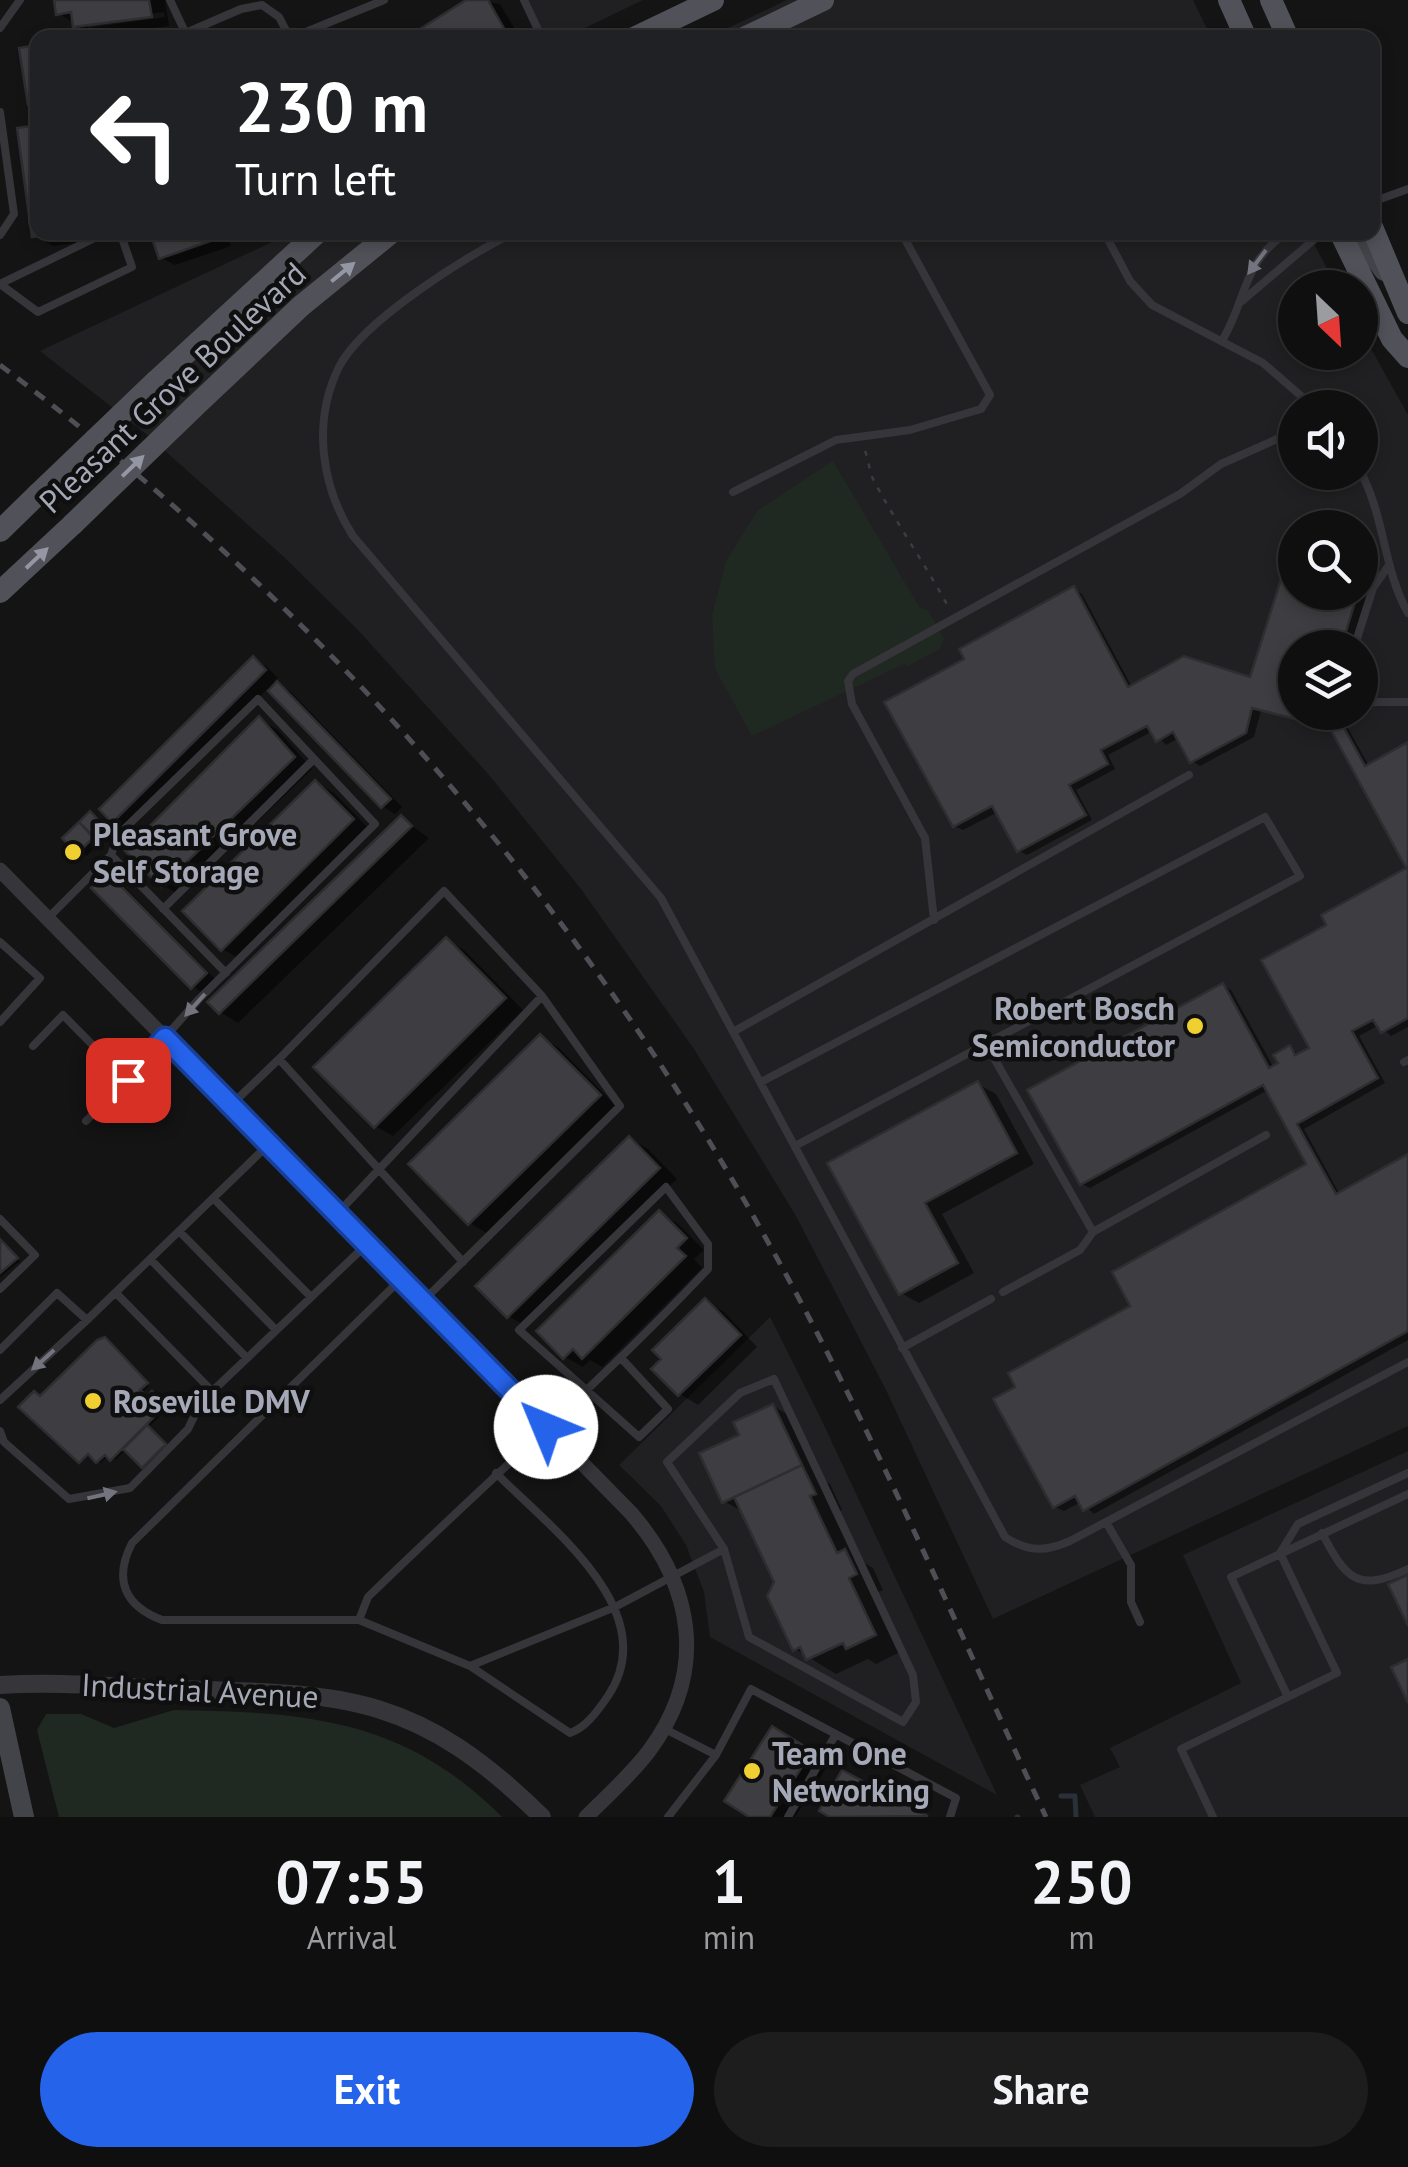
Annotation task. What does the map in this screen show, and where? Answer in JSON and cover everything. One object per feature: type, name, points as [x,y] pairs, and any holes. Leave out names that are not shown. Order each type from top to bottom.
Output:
[{"type":"main road","points":[[651,30],[713,0]]},
{"type":"main road","points":[[760,30],[822,0]]},
{"type":"main road","points":[[1217,0],[1238,18]]},
{"type":"main road","points":[[1271,0],[1284,30]]},
{"type":"main road","name":"Pleasant Grove Boulevard","points":[[0,532],[309,240]]},
{"type":"main road","name":"Pleasant Grove Boulevard","points":[[0,592],[301,306],[382,240]]},
{"type":"main road","points":[[1344,240],[1392,339],[1408,357]]},
{"type":"main road","points":[[1363,240],[1394,285]]},
{"type":"main road","points":[[1377,240],[1408,313]]},
{"type":"main road","points":[[0,1708],[24,1817]]},
{"type":"street","points":[[0,870],[632,1513],[664,1554],[675,1577],[687,1649],[684,1675],[663,1728],[638,1764],[586,1817]]},
{"type":"street","name":"Industrial Avenue","points":[[0,1685],[279,1689],[342,1697],[401,1715],[448,1739],[488,1766],[542,1817]]},
{"type":"lane","points":[[0,28],[20,0]]},
{"type":"lane","points":[[170,0],[184,30]]},
{"type":"lane","points":[[315,30],[384,0]]},
{"type":"lane","points":[[524,0],[538,30]]},
{"type":"lane","points":[[190,30],[242,8],[262,5],[279,18],[286,30]]},
{"type":"lane","points":[[330,25],[332,30]]},
{"type":"lane","points":[[0,112],[14,214],[0,235]]},
{"type":"lane","points":[[1380,199],[1408,190]]},
{"type":"lane","points":[[91,240],[0,284],[38,312],[132,268],[123,240]]},
{"type":"lane","points":[[502,240],[431,283],[341,364],[331,389],[323,437],[330,490],[354,536],[661,898],[1004,1537],[1019,1546],[1049,1550],[1408,1362]]},
{"type":"lane","points":[[732,492],[814,449],[857,436],[910,430],[981,409],[990,396],[905,240]]},
{"type":"lane","points":[[1108,240],[1130,281],[1152,305],[1263,362],[1295,390]]},
{"type":"lane","points":[[1223,339],[1242,301],[1244,281],[1252,266],[1280,240]]},
{"type":"lane","points":[[1242,301],[1314,240]]},
{"type":"lane","points":[[934,920],[925,838],[852,704],[848,682],[866,666],[1180,494],[1221,464],[1278,439]]},
{"type":"lane","points":[[1368,490],[1383,528],[1389,566],[1408,613]]},
{"type":"lane","points":[[1359,630],[1372,588],[1389,566]]},
{"type":"lane","points":[[46,918],[110,855],[118,835],[258,698],[376,824],[226,973],[86,1122]]},
{"type":"lane","points":[[1378,702],[1408,702]]},
{"type":"lane","points":[[163,909],[314,759]]},
{"type":"lane","points":[[733,1032],[1189,775]]},
{"type":"lane","points":[[760,1082],[1265,817],[1300,876],[794,1146]]},
{"type":"lane","points":[[110,855],[226,973]]},
{"type":"lane","points":[[230,1106],[444,892],[542,996],[620,1106],[422,1302]]},
{"type":"lane","points":[[0,942],[40,978],[0,1022]]},
{"type":"lane","points":[[336,1215],[542,996]]},
{"type":"lane","points":[[33,1046],[62,1016],[128,1080]]},
{"type":"lane","points":[[986,1044],[1093,1232]]},
{"type":"lane","points":[[279,1059],[463,1262]]},
{"type":"lane","points":[[1003,1292],[1080,1250],[1093,1232],[1266,1135]]},
{"type":"lane","points":[[0,1400],[268,1145]]},
{"type":"lane","points":[[359,1620],[368,1597],[546,1427],[584,1392],[622,1359],[708,1269],[708,1244],[666,1187],[518,1330],[584,1392],[639,1437],[668,1409],[622,1359]]},
{"type":"lane","points":[[214,1198],[310,1298]]},
{"type":"lane","points":[[0,1219],[35,1255],[0,1288]]},
{"type":"lane","points":[[179,1231],[276,1330]]},
{"type":"lane","points":[[0,1430],[4,1442],[69,1500],[130,1488],[188,1430],[201,1402],[366,1245]]},
{"type":"lane","points":[[150,1260],[246,1358]]},
{"type":"lane","points":[[400,1280],[132,1542],[124,1558],[123,1588],[128,1600],[162,1620],[359,1620],[470,1666],[560,1730],[579,1730],[612,1689],[620,1668],[623,1646],[615,1607],[600,1578],[496,1474]]},
{"type":"lane","points":[[116,1292],[212,1391]]},
{"type":"lane","points":[[0,1350],[57,1293],[87,1320]]},
{"type":"lane","points":[[902,1348],[991,1299]]},
{"type":"lane","points":[[774,1379],[912,1674],[916,1702],[903,1722],[748,1637],[724,1549],[667,1462],[740,1393],[774,1379]]},
{"type":"lane","points":[[1280,1554],[1298,1524],[1408,1473]]},
{"type":"lane","points":[[1288,1697],[1230,1576],[1408,1494]]},
{"type":"lane","points":[[1106,1522],[1130,1565],[1131,1602],[1140,1622]]},
{"type":"lane","points":[[1322,1533],[1337,1562],[1352,1578],[1367,1584],[1408,1570]]},
{"type":"lane","points":[[470,1666],[615,1607],[724,1549]]},
{"type":"lane","points":[[1214,1817],[1181,1749],[1337,1673],[1280,1554]]},
{"type":"lane","points":[[668,1817],[716,1755],[751,1689],[956,1798],[950,1817]]},
{"type":"lane","points":[[663,1728],[716,1755]]},
{"type":"lane","points":[[788,1817],[836,1734]]},
{"type":"path","points":[[857,436],[891,514],[907,533],[931,584],[954,618]]},
{"type":"shaded area","points":[[521,0],[643,0],[581,30],[536,30]]},
{"type":"shaded area","points":[[787,0],[1193,0],[1208,30],[724,30]]},
{"type":"shaded area","name":"Robert Bosch Semiconductor","points":[[276,240],[1312,240],[1328,270],[1278,270],[1278,370],[1378,370],[1378,361],[1408,415],[1408,1426],[993,1619],[886,1390],[796,1216],[694,1049],[581,889],[489,775],[358,630],[284,557],[145,433],[40,351]]},
{"type":"shaded area","points":[[833,461],[920,608],[928,610],[944,639],[940,649],[908,666],[904,664],[752,736],[715,669],[712,615],[726,561],[758,510]]},
{"type":"shaded area","points":[[770,1317],[997,1795],[710,1637],[704,1592],[686,1545],[661,1506],[619,1465]]},
{"type":"shaded area","points":[[1408,1451],[1408,1817],[1095,1817],[1080,1785],[1120,1767],[1110,1748],[1241,1683],[1183,1555]]},
{"type":"shaded area","points":[[174,1710],[310,1719],[390,1740],[465,1784],[502,1817],[59,1817],[37,1730],[46,1714],[81,1714],[114,1728]]},
{"type":"building","points":[[54,0],[149,0],[152,17],[73,27],[71,12],[56,15]]},
{"type":"building","points":[[466,0],[488,0],[505,30],[419,30]]},
{"type":"building","points":[[30,46],[30,105],[28,105],[19,48]]},
{"type":"building","points":[[30,126],[30,222],[17,128]]},
{"type":"building","points":[[153,240],[213,240],[159,259]]},
{"type":"building","name":"Robert Bosch Semiconductor","points":[[1074,586],[1128,687],[1184,656],[1250,677],[1278,589],[1278,610],[1353,610],[1346,630],[1278,630],[1278,715],[1252,708],[1246,733],[1190,763],[1173,732],[1156,742],[1147,726],[1101,750],[1108,764],[1069,785],[1086,815],[1017,852],[992,806],[953,827],[884,702],[964,659],[959,649]]},
{"type":"building","points":[[253,656],[266,670],[112,823],[99,809]]},
{"type":"building","points":[[277,681],[391,799],[381,808],[268,691]]},
{"type":"building","points":[[259,716],[295,757],[161,887],[125,851]]},
{"type":"building","name":"Robert Bosch Semiconductor","points":[[1331,730],[1345,730],[1365,766],[1408,742],[1408,1018],[1381,1033],[1373,1020],[1352,1031],[1378,1078],[1297,1124],[1336,1194],[1408,1154],[1408,1331],[1083,1511],[1075,1496],[1053,1508],[993,1399],[1015,1387],[1008,1373],[1130,1306],[1112,1272],[1306,1164],[1263,1085],[1080,1185],[1027,1090],[1223,983],[1269,1068],[1278,1063],[1273,1055],[1290,1045],[1295,1055],[1309,1048],[1261,960],[1326,925],[1321,915],[1406,868]]},
{"type":"building","points":[[315,780],[354,819],[221,951],[182,911]]},
{"type":"building","points":[[90,811],[102,824],[91,835],[79,822]]},
{"type":"building","points":[[401,815],[412,826],[219,1014],[207,1002]]},
{"type":"building","points":[[79,822],[94,837],[77,854],[62,838]]},
{"type":"building","points":[[107,872],[207,973],[191,989],[91,888]]},
{"type":"building","points":[[446,937],[506,998],[374,1128],[313,1067]]},
{"type":"building","points":[[540,1034],[601,1095],[468,1225],[408,1164]]},
{"type":"building","points":[[978,1081],[1017,1153],[925,1203],[958,1263],[899,1295],[827,1163]]},
{"type":"building","points":[[629,1136],[660,1168],[507,1318],[475,1286]]},
{"type":"building","points":[[659,1210],[687,1238],[677,1248],[686,1256],[582,1359],[573,1349],[563,1359],[536,1331]]},
{"type":"building","points":[[0,1239],[18,1258],[0,1273]]},
{"type":"building","points":[[705,1298],[741,1335],[678,1396],[651,1369],[661,1359],[652,1350]]},
{"type":"building","name":"Roseville DMV","points":[[105,1337],[148,1383],[140,1390],[147,1396],[152,1391],[166,1405],[110,1461],[105,1455],[96,1463],[88,1454],[79,1463],[18,1407],[34,1391],[40,1396],[97,1340]]},
{"type":"building","points":[[773,1404],[802,1465],[722,1503],[699,1453],[739,1435],[733,1422]]},
{"type":"building","points":[[147,1425],[166,1444],[142,1468],[123,1449]]},
{"type":"building","points":[[802,1465],[816,1494],[810,1496],[837,1553],[845,1549],[857,1574],[849,1578],[876,1635],[846,1649],[843,1643],[806,1660],[800,1647],[793,1651],[767,1596],[774,1582],[734,1497]]},
{"type":"building","points":[[1408,1575],[1408,1626],[1388,1584]]},
{"type":"building","points":[[1408,1659],[1408,1703],[1391,1667]]},
{"type":"building","points":[[772,1726],[812,1751],[770,1817],[749,1817],[724,1801]]},
{"type":"building","points":[[842,1770],[928,1816],[830,1817],[819,1811]]},
{"type":"waterway","points":[[1061,1796],[1075,1796],[1076,1817]]},
{"type":"railway","points":[[0,365],[115,456],[225,552],[329,653],[428,760],[521,871],[608,988],[689,1109],[803,1306],[876,1450],[1046,1817]]},
{"type":"place","name":"Pleasant Grove Self Storage","points":[[73,852]]},
{"type":"place","name":"Robert Bosch Semiconductor","points":[[1195,1026]]},
{"type":"place","name":"Roseville DMV","points":[[93,1401]]},
{"type":"place","name":"Team One Networking","points":[[752,1771]]},
{"type":"route","points":[[128,1080],[165,1038],[546,1427]]}]
